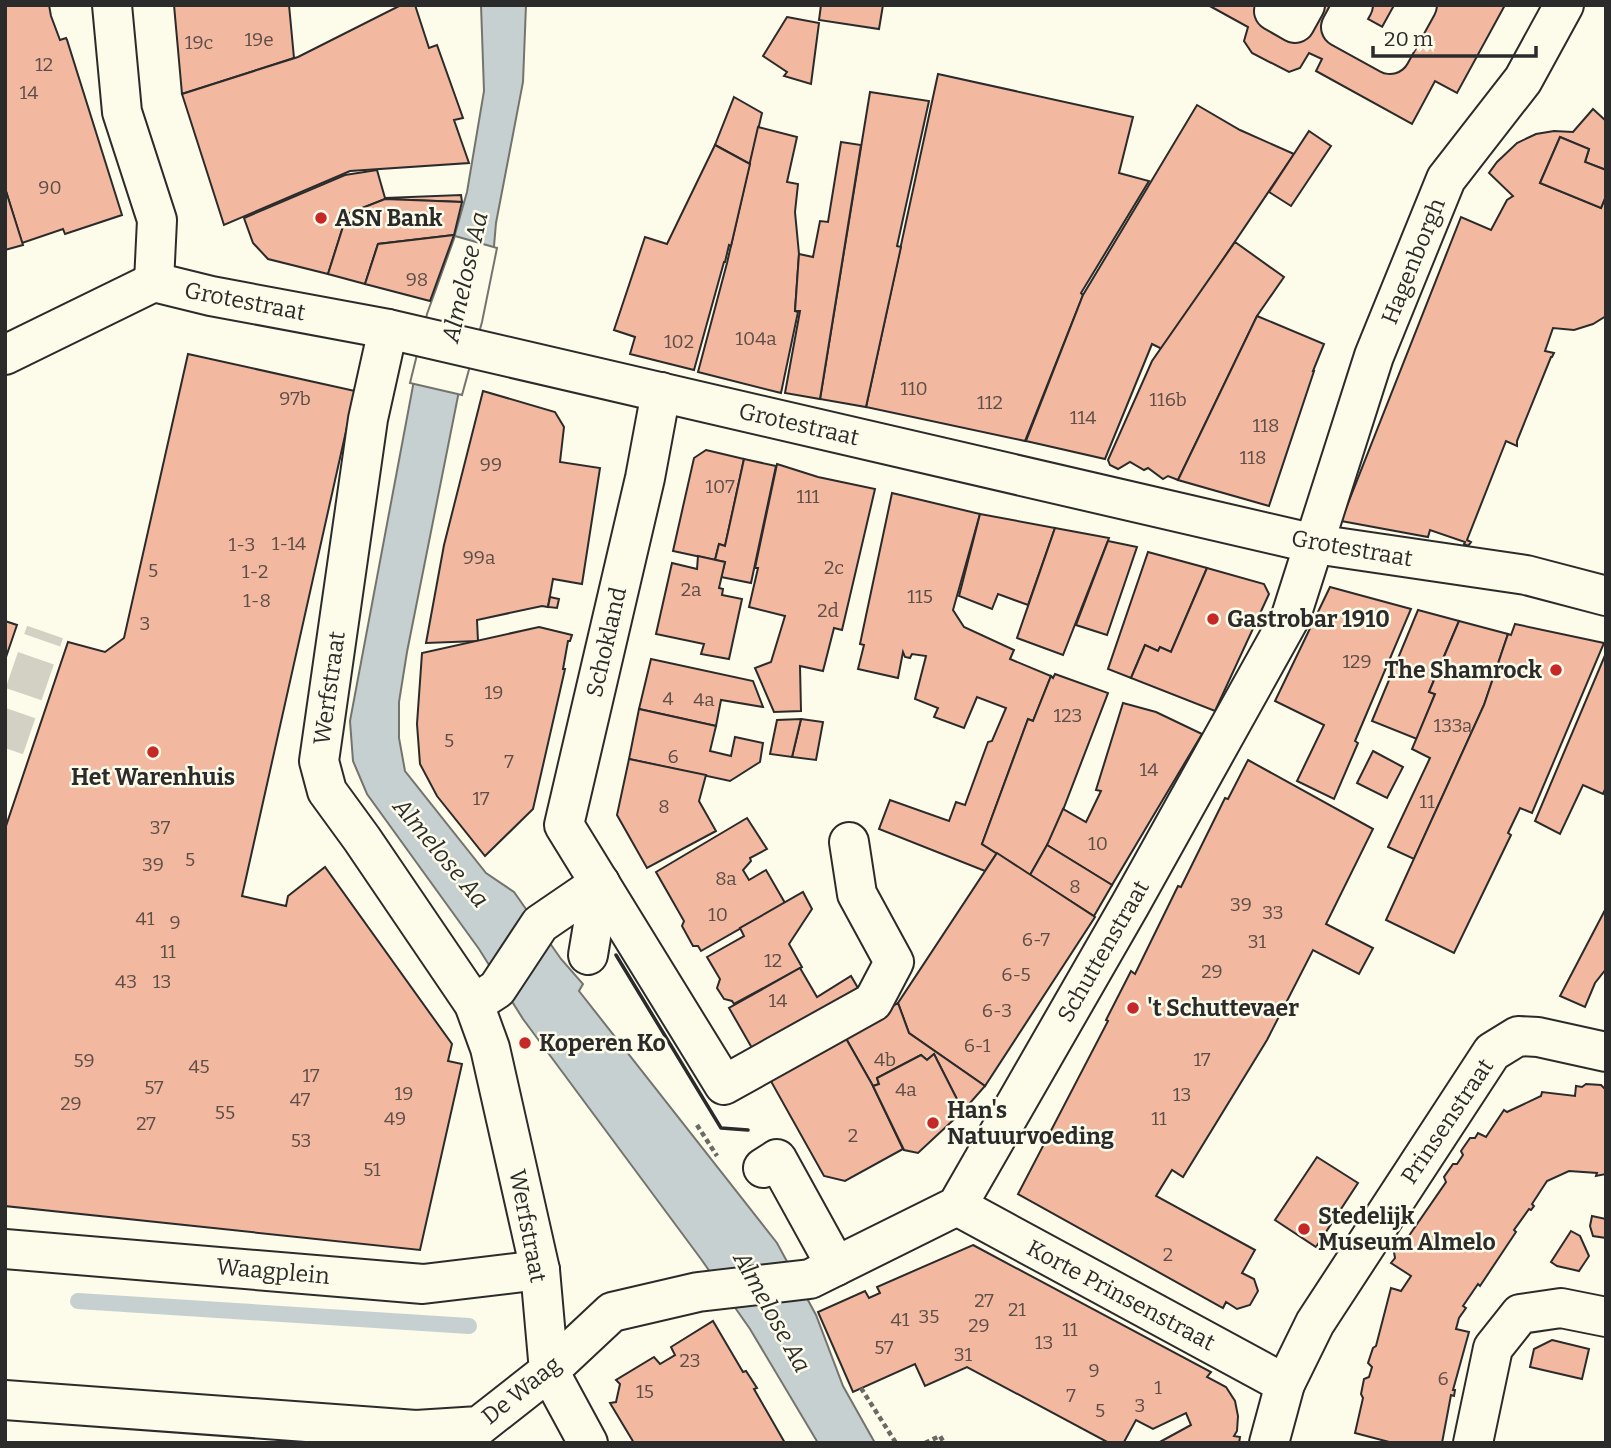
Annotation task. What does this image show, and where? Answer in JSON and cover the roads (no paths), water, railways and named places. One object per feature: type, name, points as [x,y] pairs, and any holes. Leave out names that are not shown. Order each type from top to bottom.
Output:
[{"type":"street","points":[[112,5],[122,112],[157,220],[154,282]]},
{"type":"street","points":[[1277,5],[1274,11],[1295,23],[1305,5]]},
{"type":"street","points":[[1353,5],[1341,27],[1390,54],[1417,5]]},
{"type":"street","name":"Hagenborgh","points":[[1315,544],[1374,356],[1447,179],[1523,80],[1564,5]]},
{"type":"street","name":"Grotestraat","points":[[5,355],[154,282],[211,296],[404,332],[1315,544],[1525,575],[1606,596]]},
{"type":"street","name":"Werfstraat","points":[[404,332],[368,419],[319,761],[327,791],[485,996],[490,1048],[540,1270],[549,1371]]},
{"type":"street","name":"Schokland","points":[[661,392],[645,478],[564,825],[724,1085],[873,1002],[894,962],[857,894],[849,842]]},
{"type":"street","name":"Schuttenstraat","points":[[957,1206],[1130,905],[1291,616],[1315,544]]},
{"type":"street","points":[[485,996],[540,924],[600,883]]},
{"type":"street","points":[[588,955],[600,883]]},
{"type":"street","name":"Prinsenstraat","points":[[1275,1441],[1285,1384],[1315,1323],[1492,1052],[1518,1036],[1538,1037],[1606,1052]]},
{"type":"street","points":[[763,1168],[777,1159],[823,1272],[957,1206]]},
{"type":"street","name":"Korte Prinsenstraat","points":[[957,1206],[1285,1384]]},
{"type":"street","name":"Waagplein","points":[[5,1249],[423,1284],[540,1270]]},
{"type":"street","name":"De Waag","points":[[5,1400],[416,1430],[479,1426],[549,1371],[612,1312],[698,1292],[823,1272]]},
{"type":"street","points":[[1473,1443],[1493,1348],[1520,1314],[1560,1308],[1606,1317]]},
{"type":"street","points":[[549,1371],[588,1443]]},
{"type":"water","name":"Almelose Aa","points":[[481,5],[526,5],[523,82],[494,246],[478,321],[460,386],[407,652],[399,702],[399,738],[405,771],[486,873],[514,892],[561,959],[583,984],[579,991],[777,1243],[816,1315],[843,1386],[875,1443],[818,1443],[750,1329],[523,1019],[479,949],[367,794],[353,761],[350,721],[415,375],[467,192],[484,91]]},
{"type":"waterway","points":[[78,1301],[469,1326]]},
{"type":"tunnel","points":[[5,748],[45,632]]},
{"type":"place","name":"ASN Bank","points":[[321,218]]},
{"type":"place","name":"Gastrobar 1910","points":[[1213,619]]},
{"type":"place","name":"The Shamrock","points":[[1556,670]]},
{"type":"place","name":"Het Warenhuis","points":[[153,752]]},
{"type":"place","name":"'t Schuttevaer","points":[[1133,1008]]},
{"type":"place","name":"Koperen Ko","points":[[525,1043]]},
{"type":"place","name":"Han's Natuurvoeding","points":[[933,1123]]},
{"type":"place","name":"Stedelijk Museum Almelo","points":[[1304,1229]]}]
